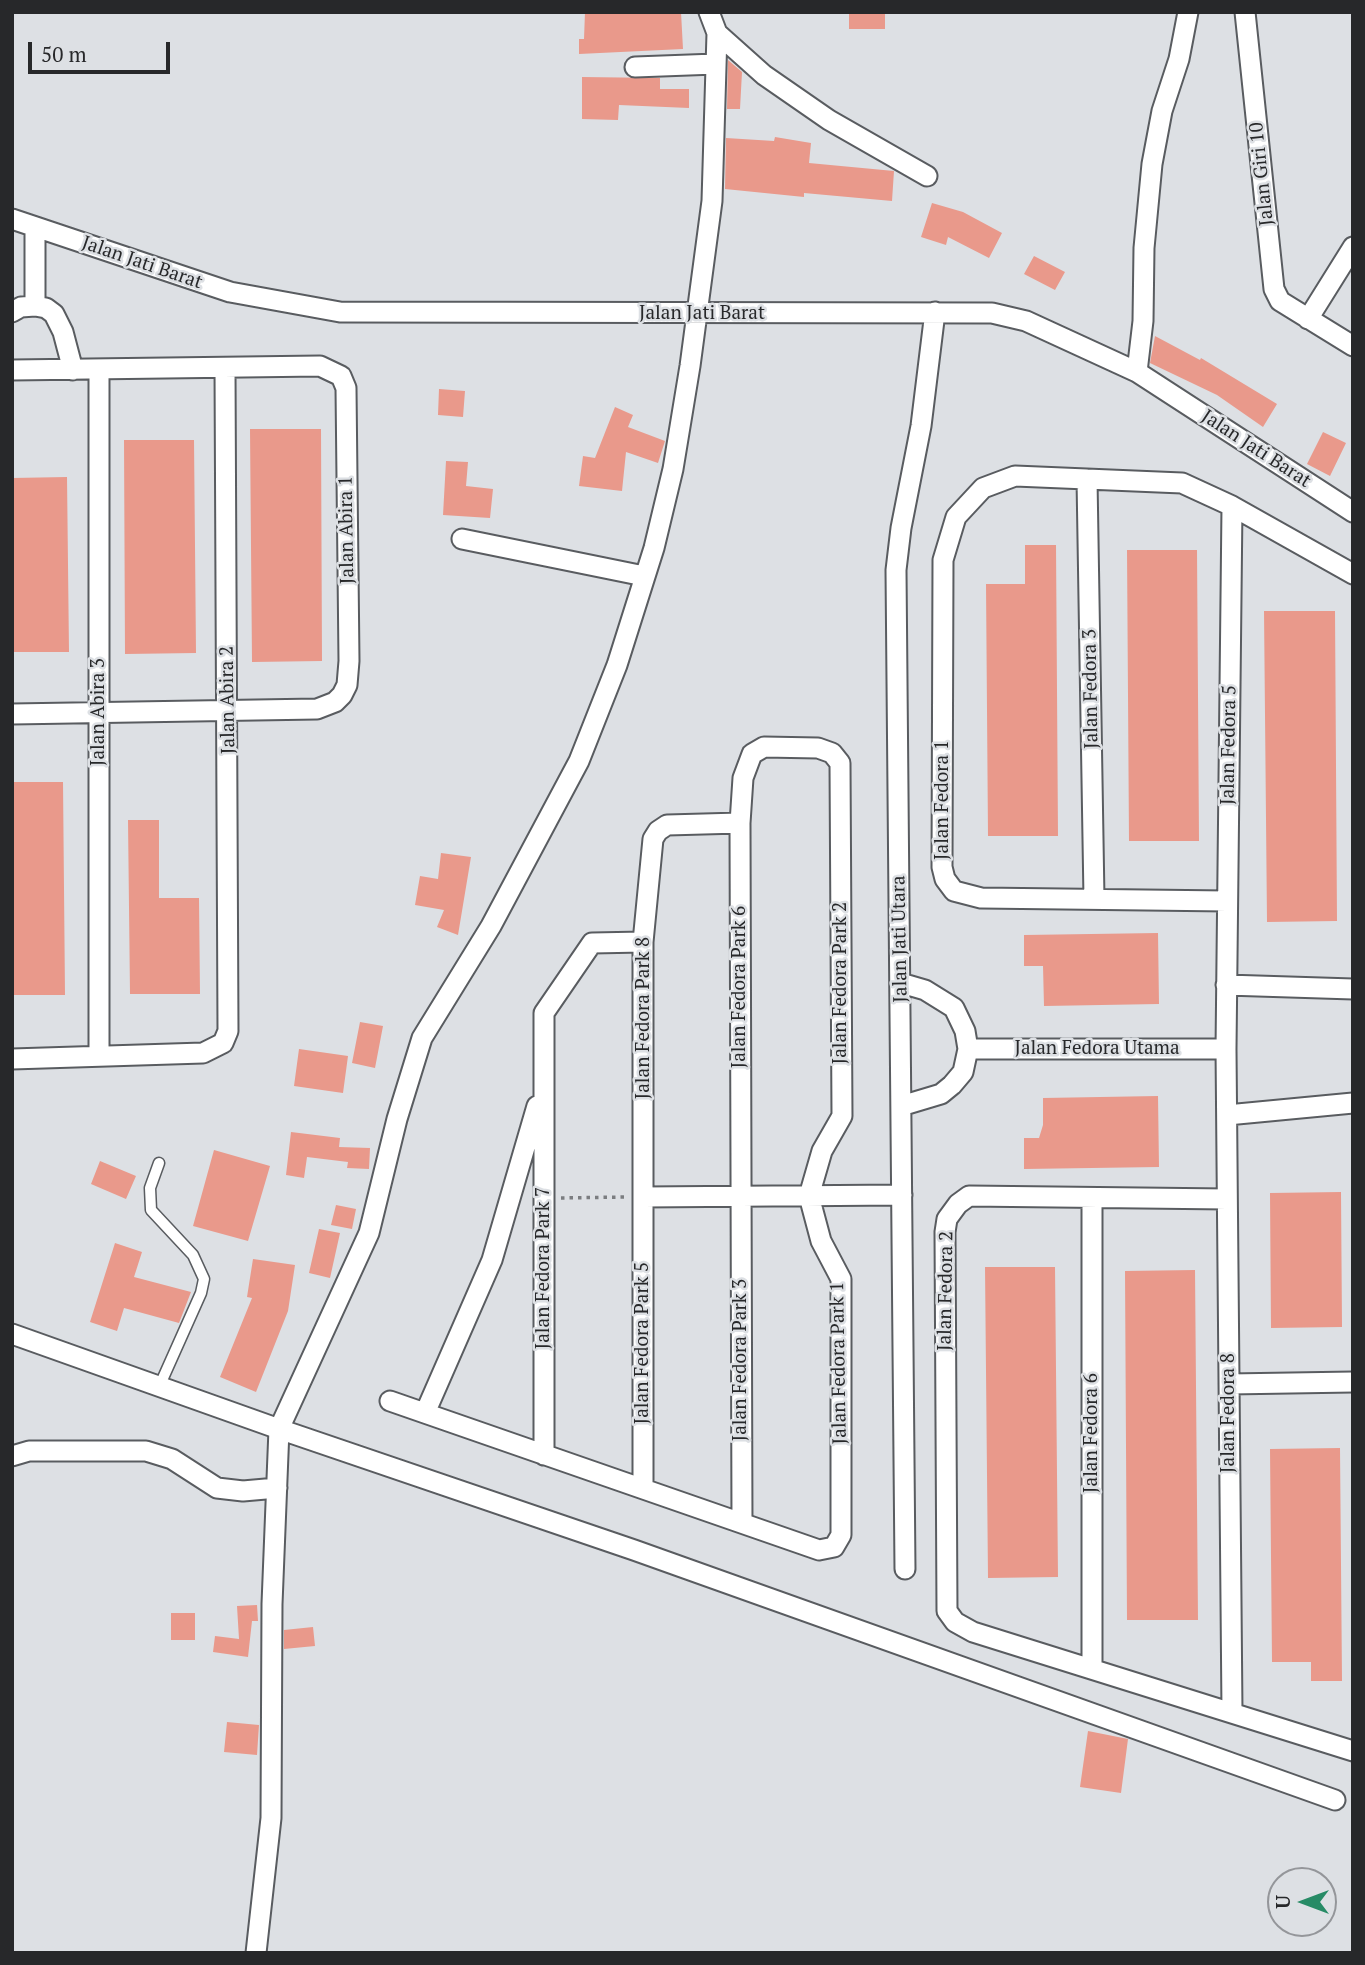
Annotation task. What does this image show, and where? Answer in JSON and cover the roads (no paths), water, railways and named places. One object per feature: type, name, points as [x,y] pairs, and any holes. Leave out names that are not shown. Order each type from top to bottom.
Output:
[{"type":"street","points":[[256,1953],[271,1818],[272,1604],[279,1429],[369,1233],[397,1119],[422,1038],[491,926],[570,780],[617,665],[654,548],[673,469],[698,314],[712,201],[717,33],[709,12]]},
{"type":"street","points":[[1137,372],[1143,321],[1144,248],[1152,164],[1161,111],[1179,59],[1188,12]]},
{"type":"street","name":"Jalan Giri 10","points":[[1245,12],[1274,289],[1280,301],[1353,346]]},
{"type":"street","points":[[717,33],[764,75],[828,120],[927,176]]},
{"type":"street","points":[[635,67],[716,64]]},
{"type":"street","name":"Jalan Jati Barat","points":[[12,219],[230,292],[340,312],[992,313],[1026,321],[1137,372],[1353,512]]},
{"type":"street","points":[[35,227],[35,306]]},
{"type":"street","points":[[1308,319],[1353,247]]},
{"type":"street","points":[[12,312],[21,307],[46,308],[60,321],[73,370]]},
{"type":"street","name":"Jalan Jati Utara","points":[[905,1570],[896,570],[901,528],[921,426],[935,312]]},
{"type":"street","name":"Jalan Abira 1","points":[[225,368],[320,366],[341,376],[346,388],[347,685],[335,702],[317,709],[229,712]]},
{"type":"street","points":[[12,370],[225,368]]},
{"type":"street","name":"Jalan Abira 2","points":[[99,1054],[204,1053],[223,1043],[229,1031],[225,368]]},
{"type":"street","name":"Jalan Abira 3","points":[[99,370],[99,1054]]},
{"type":"street","name":"Jalan Fedora 1","points":[[1087,479],[1015,476],[983,488],[956,517],[943,559],[942,867],[945,879],[954,891],[981,898],[1227,901]]},
{"type":"street","points":[[1087,479],[1182,483],[1232,506],[1353,574]]},
{"type":"street","name":"Jalan Fedora 3","points":[[1087,479],[1094,900]]},
{"type":"street","name":"Jalan Fedora 5","points":[[1226,1049],[1232,506]]},
{"type":"street","points":[[462,538],[643,576]]},
{"type":"street","points":[[12,714],[229,712]]},
{"type":"street","name":"Jalan Fedora Park 2","points":[[743,778],[752,754],[764,747],[818,748],[832,753],[840,763],[842,1116],[822,1151],[809,1196]]},
{"type":"street","name":"Jalan Fedora Park 6","points":[[741,1197],[740,823],[743,778]]},
{"type":"street","name":"Jalan Fedora Park 8","points":[[643,1197],[643,942],[653,839],[658,831],[667,825],[740,823]]},
{"type":"street","name":"Jalan Fedora Park 7","points":[[544,1455],[544,1013],[592,943],[643,942]]},
{"type":"street","points":[[901,983],[925,990],[954,1008],[965,1031],[968,1049],[963,1072],[953,1086],[941,1094],[901,1107]]},
{"type":"street","points":[[1226,985],[1353,989]]},
{"type":"street","name":"Jalan Fedora Utama","points":[[968,1049],[1226,1049]]},
{"type":"street","name":"Jalan Fedora 8","points":[[1226,1049],[1232,1711]]},
{"type":"street","points":[[12,1059],[99,1054]]},
{"type":"street","name":"Jalan Fedora Park 7","points":[[425,1413],[492,1260],[544,1082]]},
{"type":"street","points":[[1227,1115],[1353,1103]]},
{"type":"street","points":[[643,1197],[902,1195]]},
{"type":"street","name":"Jalan Fedora Park 1","points":[[742,1523],[820,1550],[834,1547],[841,1535],[841,1279],[821,1241],[809,1196]]},
{"type":"street","name":"Jalan Fedora 2","points":[[1092,1668],[973,1632],[955,1622],[947,1611],[947,1219],[969,1196],[1227,1199]]},
{"type":"street","name":"Jalan Fedora Park 5","points":[[643,1197],[643,1488]]},
{"type":"street","name":"Jalan Fedora Park 3","points":[[741,1197],[742,1523]]},
{"type":"street","name":"Jalan Fedora 6","points":[[1092,1198],[1092,1668]]},
{"type":"street","points":[[12,1334],[647,1555],[1335,1800]]},
{"type":"street","points":[[1229,1384],[1353,1382]]},
{"type":"street","points":[[390,1401],[742,1523]]},
{"type":"street","points":[[12,1456],[29,1451],[146,1451],[172,1459],[217,1488],[243,1491],[277,1488]]},
{"type":"street","points":[[1092,1668],[1353,1751]]},
{"type":"lane","points":[[159,1163],[150,1188],[151,1210],[193,1255],[204,1279],[201,1293],[159,1387]]}]
